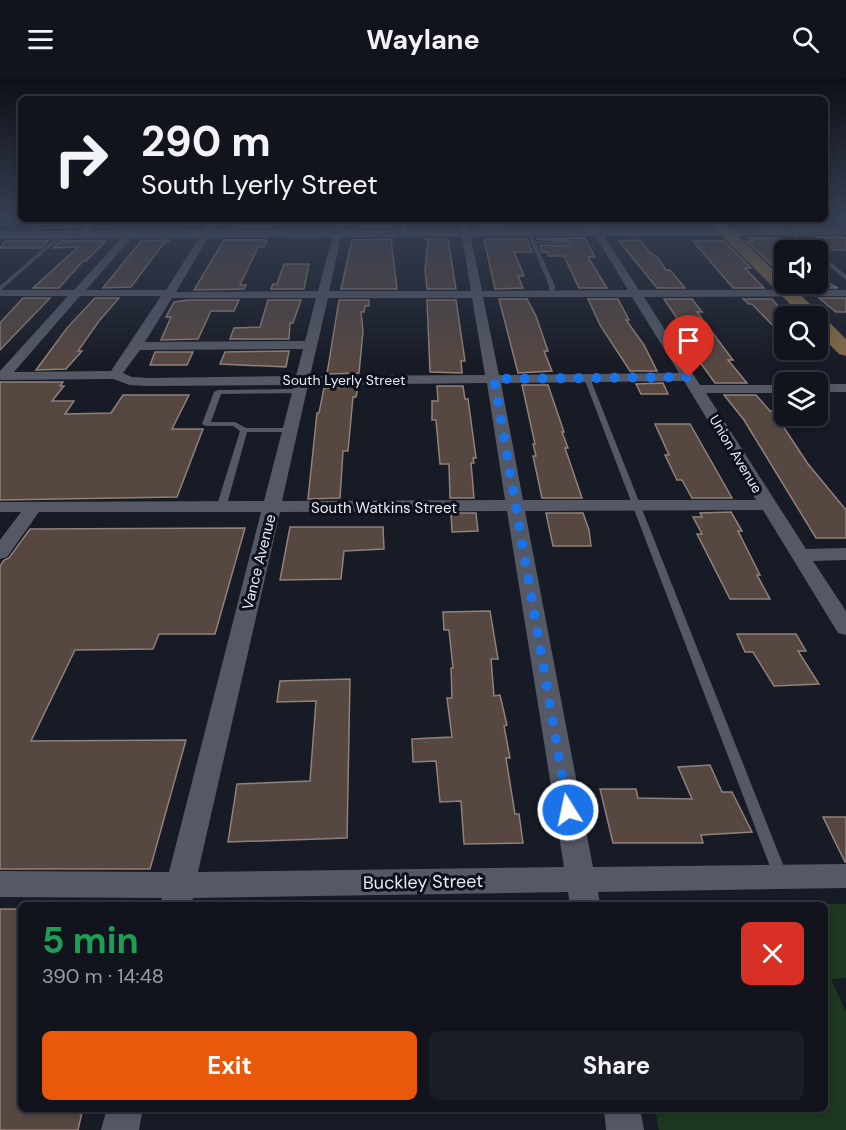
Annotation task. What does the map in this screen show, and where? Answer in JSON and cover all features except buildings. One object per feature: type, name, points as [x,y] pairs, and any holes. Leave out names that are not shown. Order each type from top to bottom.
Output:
[{"type":"main road","points":[[761,267],[774,279]]},
{"type":"main road","points":[[789,294],[802,306]]},
{"type":"main road","points":[[828,332],[846,350]]},
{"type":"street","points":[[1,376],[101,267]]},
{"type":"street","points":[[114,375],[137,346],[186,267]]},
{"type":"street","name":"Vance Avenue","points":[[178,895],[322,295],[331,267]]},
{"type":"street","points":[[472,267],[494,379],[583,892]]},
{"type":"street","name":"Union Avenue","points":[[620,267],[846,628]]},
{"type":"street","points":[[0,291],[322,295],[774,293]]},
{"type":"street","points":[[828,293],[846,293]]},
{"type":"street","points":[[137,346],[311,345]]},
{"type":"street","name":"South Lyerly Street","points":[[1,376],[114,375],[130,381],[300,386],[587,378],[774,387]]},
{"type":"street","points":[[828,388],[846,388]]},
{"type":"street","name":"South Watkins Street","points":[[0,507],[767,505]]},
{"type":"street","points":[[0,553],[34,507]]},
{"type":"street","points":[[800,555],[846,554]]},
{"type":"street","name":"Buckley Street","points":[[0,884],[178,895],[583,892],[781,877],[846,876]]},
{"type":"street","points":[[120,1130],[124,1112]]},
{"type":"street","points":[[623,1112],[625,1130]]},
{"type":"lane","points":[[0,291],[26,267]]},
{"type":"lane","points":[[544,267],[552,286],[552,294]]},
{"type":"lane","points":[[833,267],[846,278]]},
{"type":"lane","points":[[587,378],[781,877]]},
{"type":"lane","points":[[290,430],[244,430],[235,424],[206,424],[218,392],[300,386]]},
{"type":"lane","points":[[221,508],[244,430]]},
{"type":"green space","points":[[828,904],[846,904],[846,978],[831,979],[846,1012],[846,1130],[659,1130],[656,1112],[828,1112]]},
{"type":"route","points":[[568,810],[494,379],[689,377]]}]
